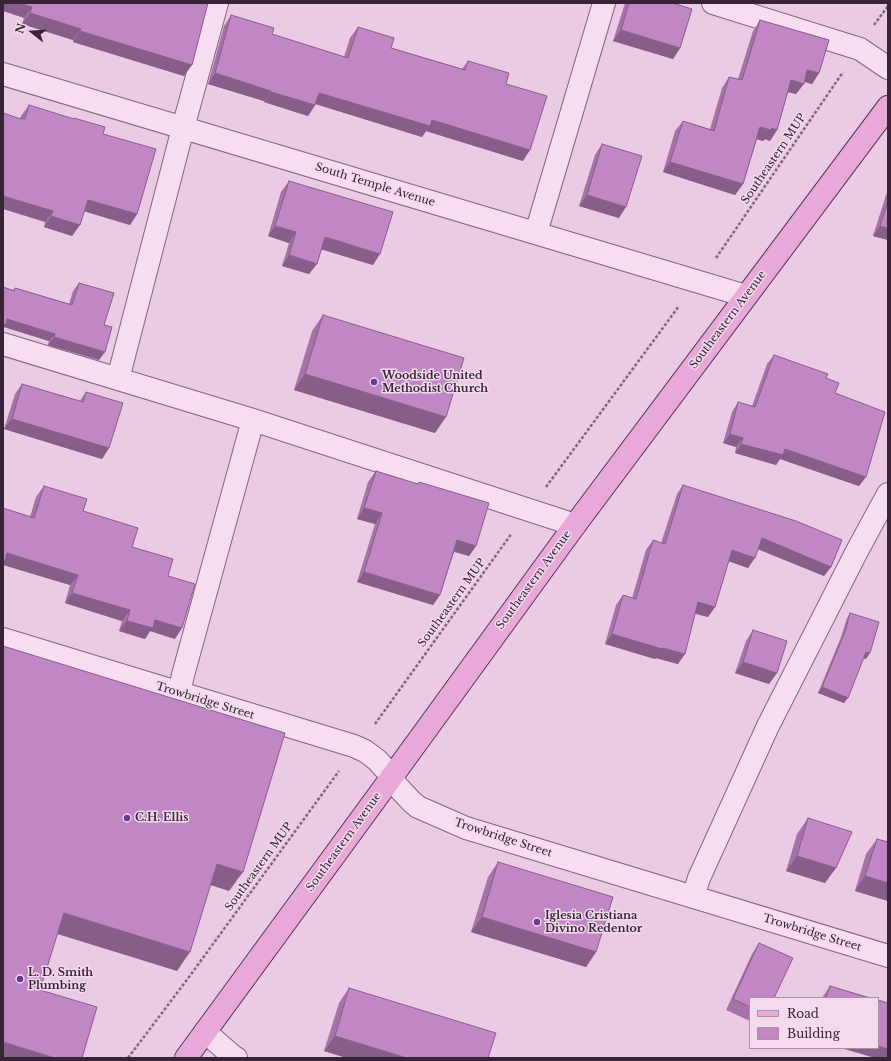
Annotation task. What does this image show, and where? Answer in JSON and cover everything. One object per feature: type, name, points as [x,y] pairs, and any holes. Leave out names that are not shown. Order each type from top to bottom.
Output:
[{"type":"main road","name":"Southeastern Avenue","points":[[186,1058],[392,778],[575,524],[888,107]]},
{"type":"street","points":[[118,379],[217,3]]},
{"type":"street","points":[[536,233],[604,3]]},
{"type":"street","points":[[726,5],[860,49],[888,68]]},
{"type":"street","name":"South Temple Avenue","points":[[3,74],[746,296]]},
{"type":"street","points":[[3,344],[253,420],[575,524]]},
{"type":"street","points":[[179,693],[253,420]]},
{"type":"street","points":[[694,897],[699,878],[768,726],[857,551],[888,494]]},
{"type":"street","name":"Trowbridge Street","points":[[3,639],[354,746],[365,751],[378,760],[406,797],[418,807],[466,828],[888,956]]},
{"type":"street","points":[[205,1032],[236,1058]]},
{"type":"path","points":[[872,28],[888,6]]},
{"type":"path","name":"Southeastern MUP","points":[[716,258],[845,69]]},
{"type":"path","points":[[543,490],[682,301]]},
{"type":"path","name":"Southeastern MUP","points":[[375,724],[514,530]]},
{"type":"path","name":"Southeastern MUP","points":[[128,1058],[342,768]]},
{"type":"building","points":[[19,3],[208,3],[192,65],[80,31],[81,29],[30,13],[32,7]]},
{"type":"building","points":[[629,3],[672,3],[692,9],[680,48],[621,30]]},
{"type":"building","points":[[231,15],[274,28],[272,34],[348,58],[358,27],[394,38],[391,48],[465,70],[468,61],[509,73],[506,84],[547,96],[530,150],[432,120],[430,126],[319,93],[315,105],[215,73]]},
{"type":"building","points":[[760,20],[829,40],[819,73],[807,70],[804,84],[791,80],[777,130],[760,127],[743,184],[670,162],[683,121],[714,131],[729,77],[742,80]]},
{"type":"building","points":[[29,105],[105,127],[103,134],[156,149],[137,214],[88,200],[80,225],[51,216],[53,211],[3,196],[3,113],[25,119]]},
{"type":"building","points":[[602,144],[642,156],[626,207],[587,195]]},
{"type":"building","points":[[289,181],[393,212],[380,254],[325,237],[317,264],[289,255],[296,232],[275,226]]},
{"type":"building","points":[[888,201],[888,228],[880,226]]},
{"type":"building","points":[[79,283],[114,293],[104,325],[112,327],[105,352],[54,337],[55,334],[7,319],[6,324],[3,325],[3,287],[14,291],[15,288],[72,305]]},
{"type":"building","name":"Woodside United Methodist Church","points":[[323,315],[464,358],[446,417],[305,374]]},
{"type":"building","points":[[774,355],[828,374],[826,378],[839,383],[835,393],[885,412],[866,477],[785,449],[783,455],[741,444],[743,438],[730,434],[738,402],[755,407]]},
{"type":"building","points":[[22,384],[83,402],[86,392],[123,403],[109,448],[12,419]]},
{"type":"building","points":[[376,471],[489,503],[476,546],[457,540],[440,595],[364,572],[382,513],[364,508]]},
{"type":"building","points":[[683,485],[796,521],[842,540],[831,567],[762,538],[755,558],[732,550],[715,607],[698,602],[685,654],[662,649],[612,634],[623,595],[636,599],[653,540],[665,544]]},
{"type":"building","points":[[44,486],[87,499],[83,511],[138,528],[132,547],[173,559],[168,576],[195,584],[182,628],[155,620],[153,628],[127,621],[130,610],[72,593],[78,575],[7,553],[3,567],[3,508],[34,518]]},
{"type":"building","points":[[850,613],[879,622],[870,653],[866,652],[848,698],[822,687],[845,632]]},
{"type":"building","points":[[753,630],[787,641],[777,673],[743,662]]},
{"type":"building","name":"C.H. Ellis","points":[[3,646],[285,733],[243,872],[217,864],[190,952],[64,913],[40,990],[97,1007],[82,1058],[55,1058],[3,1042]]},
{"type":"building","points":[[808,818],[852,832],[836,868],[797,856]]},
{"type":"building","points":[[877,839],[888,842],[888,883],[865,876]]},
{"type":"building","name":"Iglesia Cristiana Divino Redentor","points":[[498,862],[613,897],[596,952],[482,917]]},
{"type":"building","points":[[759,943],[793,958],[774,997],[749,997],[749,1007],[733,999]]},
{"type":"building","points":[[830,986],[867,997],[826,997]]},
{"type":"building","points":[[349,988],[496,1033],[488,1058],[407,1058],[335,1036]]},
{"type":"building","points":[[879,1000],[888,1003],[888,1049],[879,1046]]},
{"type":"place","name":"Woodside United Methodist Church","points":[[374,382]]},
{"type":"place","name":"C.H. Ellis","points":[[127,818]]},
{"type":"place","name":"Iglesia Cristiana Divino Redentor","points":[[537,922]]},
{"type":"place","name":"L. D. Smith Plumbing","points":[[20,979]]}]
